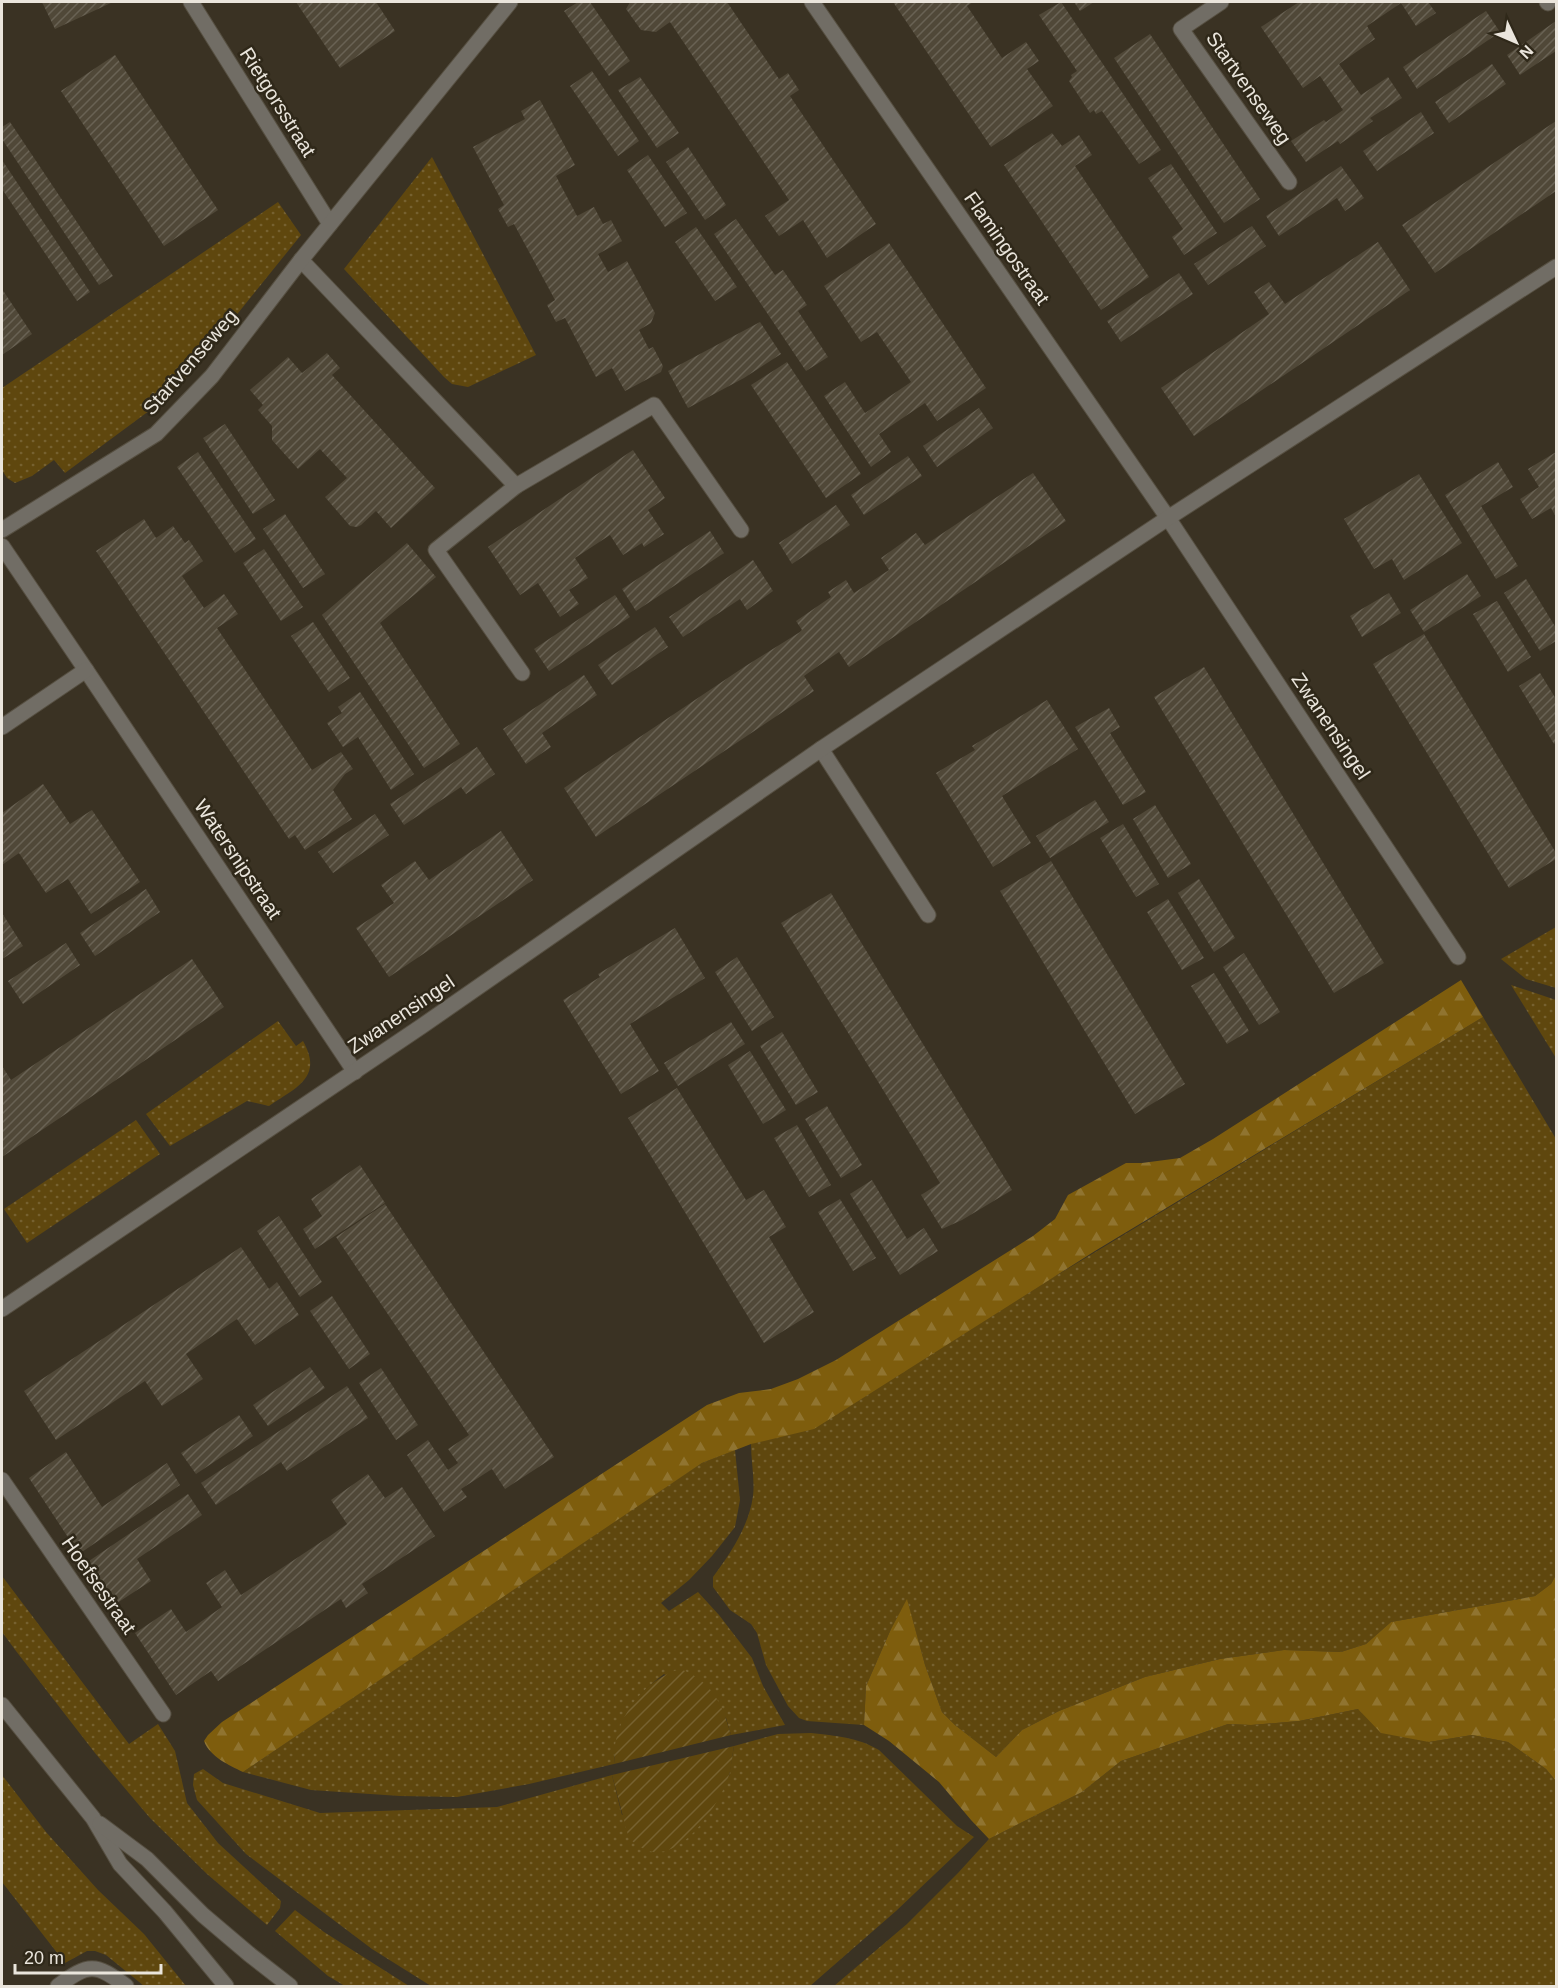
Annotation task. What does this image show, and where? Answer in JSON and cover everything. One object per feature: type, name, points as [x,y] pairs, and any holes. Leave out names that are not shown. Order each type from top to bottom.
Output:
[{"type":"street","name":"Rietgorsstraat","points":[[191,2],[330,224]]},
{"type":"street","name":"Startvenseweg","points":[[2,530],[156,434],[212,376],[301,260],[510,2]]},
{"type":"street","name":"Flamingostraat","points":[[812,2],[1168,518]]},
{"type":"street","name":"Startvenseweg","points":[[1221,2],[1181,28],[1289,182]]},
{"type":"street","points":[[301,260],[516,486]]},
{"type":"street","name":"Zwanensingel","points":[[2,1309],[354,1072],[821,749],[1168,518],[1557,267]]},
{"type":"street","points":[[522,673],[436,550],[516,486],[654,405],[741,530]]},
{"type":"street","name":"Zwanensingel","points":[[1168,518],[1458,957]]},
{"type":"street","name":"Watersnipstraat","points":[[2,546],[354,1072]]},
{"type":"street","points":[[2,727],[87,670]]},
{"type":"street","points":[[821,749],[928,915]]},
{"type":"street","name":"Hoefsestraat","points":[[2,1480],[162,1714]]},
{"type":"street","points":[[2,1705],[93,1818],[120,1864],[165,1912],[226,1986]]},
{"type":"street","points":[[93,1818],[147,1859],[203,1914],[290,1986]]},
{"type":"street","points":[[63,1983],[82,1970],[93,1968],[104,1971],[126,1986]]},
{"type":"shaded area","points":[[432,157],[536,355],[468,387],[452,384],[444,377],[344,269]]},
{"type":"shaded area","points":[[278,202],[301,235],[189,374],[153,408],[65,473],[54,460],[32,476],[15,483],[7,478],[2,470],[2,388]]},
{"type":"shaded area","points":[[1556,927],[1556,988],[1526,979],[1501,959]]},
{"type":"shaded area","points":[[1511,985],[1556,1000],[1556,1058]]},
{"type":"shaded area","points":[[1483,1017],[1556,1139],[1556,1575],[1551,1584],[1535,1596],[1391,1622],[1366,1644],[1341,1652],[1284,1650],[1220,1659],[1145,1677],[1059,1711],[1022,1730],[996,1757],[942,1712],[925,1665],[907,1600],[891,1629],[866,1686],[864,1725],[807,1721],[799,1718],[788,1706],[766,1665],[757,1633],[751,1624],[730,1610],[713,1587],[713,1577],[738,1539],[751,1507],[754,1484],[751,1444],[1059,1274]]},
{"type":"shaded area","points":[[278,1021],[296,1046],[303,1041],[309,1054],[310,1064],[304,1081],[269,1106],[247,1101],[170,1146],[146,1114]]},
{"type":"shaded area","points":[[136,1120],[160,1154],[27,1243],[4,1209]]},
{"type":"shaded area","points":[[735,1450],[740,1500],[735,1527],[689,1580],[661,1603],[669,1611],[698,1592],[752,1658],[763,1686],[785,1725],[731,1735],[726,1718],[664,1674],[642,1693],[627,1713],[618,1735],[614,1764],[529,1784],[457,1797],[400,1796],[311,1790],[243,1772],[636,1506],[702,1463]]},
{"type":"shaded area","points":[[2,1576],[129,1744],[158,1724],[175,1751],[187,1803],[218,1843],[281,1901],[280,1908],[267,1925],[207,1874],[150,1818],[95,1753],[16,1651],[2,1632]]},
{"type":"shaded area","points":[[680,1669],[700,1680],[714,1694],[724,1713],[731,1735],[614,1764],[615,1743],[619,1728],[631,1706],[658,1679]]},
{"type":"shaded area","points":[[1358,1709],[1429,1742],[1472,1735],[1508,1742],[1546,1769],[1556,1781],[1556,1986],[834,1986],[907,1924],[989,1839],[1082,1792],[1121,1761],[1228,1724],[1251,1725],[1299,1721]]},
{"type":"shaded area","points":[[811,1733],[854,1740],[879,1750],[957,1826],[974,1837],[896,1911],[810,1986],[431,1986],[372,1949],[246,1854],[197,1800],[193,1785],[194,1774],[203,1769],[223,1783],[320,1813],[497,1807],[612,1775],[622,1815],[729,1776],[734,1746],[778,1734]]},
{"type":"shaded area","points":[[734,1746],[728,1778],[723,1789],[708,1816],[686,1839],[674,1848],[662,1852],[646,1850],[629,1839],[612,1775]]},
{"type":"shaded area","points":[[2,1775],[46,1832],[98,1890],[144,1934],[186,1986],[144,1986],[106,1955],[95,1951],[87,1951],[65,1963],[2,1882]]},
{"type":"shaded area","points":[[295,1910],[324,1932],[409,1986],[345,1986],[328,1976],[275,1931]]},
{"type":"green space","points":[[1461,980],[1483,1017],[1095,1251],[814,1429],[751,1444],[702,1463],[243,1772],[220,1760],[207,1747],[204,1741],[222,1722],[707,1405],[739,1393],[771,1389],[798,1379],[836,1360],[1033,1236],[1055,1219],[1068,1195],[1126,1163],[1180,1158]]},
{"type":"green space","points":[[1556,1575],[1556,1781],[1546,1769],[1508,1742],[1472,1735],[1429,1742],[1381,1733],[1358,1709],[1299,1721],[1251,1725],[1228,1724],[1121,1761],[1082,1792],[989,1839],[939,1782],[889,1741],[864,1725],[866,1686],[907,1599],[925,1665],[942,1712],[996,1757],[1022,1730],[1059,1711],[1145,1677],[1220,1659],[1284,1650],[1341,1652],[1366,1644],[1391,1622],[1535,1596],[1551,1584]]},
{"type":"building","points":[[42,2],[113,2],[55,29]]},
{"type":"building","points":[[296,2],[376,2],[395,31],[340,68]]},
{"type":"building","points":[[578,2],[590,2],[630,61],[609,76],[564,11]]},
{"type":"building","points":[[630,2],[727,2],[779,79],[788,73],[799,90],[790,96],[876,224],[827,258],[803,220],[779,236],[765,216],[789,200],[670,22],[656,32],[641,30],[626,9]]},
{"type":"building","points":[[893,2],[973,2],[967,6],[1002,58],[1026,42],[1039,61],[1027,69],[1053,106],[991,147]]},
{"type":"building","points":[[1061,2],[1161,150],[1139,164],[1102,111],[1096,114],[1094,110],[1090,113],[1069,81],[1071,75],[1077,71],[1039,15]]},
{"type":"building","points":[[1074,2],[1094,2],[1080,11]]},
{"type":"building","points":[[1299,2],[1428,2],[1436,13],[1416,26],[1401,3],[1367,26],[1375,39],[1339,64],[1361,95],[1388,77],[1402,98],[1370,118],[1373,121],[1340,144],[1338,141],[1306,162],[1291,141],[1343,110],[1320,76],[1303,88],[1261,27]]},
{"type":"building","points":[[1486,11],[1500,32],[1417,89],[1403,67]]},
{"type":"building","points":[[1556,21],[1556,51],[1520,75],[1507,55]]},
{"type":"building","points":[[1150,34],[1260,199],[1224,223],[1114,58]]},
{"type":"building","points":[[115,55],[218,210],[164,246],[61,91]]},
{"type":"building","points":[[1492,64],[1506,84],[1449,123],[1435,102]]},
{"type":"building","points":[[592,71],[639,141],[618,156],[570,86]]},
{"type":"building","points":[[640,77],[679,133],[657,148],[618,90]]},
{"type":"building","points":[[540,100],[575,165],[556,176],[577,216],[594,207],[603,224],[611,220],[622,241],[598,254],[608,272],[627,261],[655,313],[651,323],[639,330],[649,349],[653,347],[663,366],[661,372],[625,391],[612,368],[596,377],[565,318],[556,322],[547,305],[555,300],[514,224],[508,227],[498,209],[504,205],[473,147],[525,119],[521,111]]},
{"type":"building","points":[[1421,112],[1434,133],[1377,171],[1363,151]]},
{"type":"building","points":[[1556,121],[1556,191],[1435,273],[1402,225]]},
{"type":"building","points":[[10,122],[113,276],[99,285],[2,139],[2,127]]},
{"type":"building","points":[[1052,133],[1062,146],[1079,135],[1092,155],[1075,166],[1149,277],[1101,310],[1004,165]]},
{"type":"building","points":[[688,147],[726,205],[705,220],[666,162]]},
{"type":"building","points":[[648,155],[687,213],[665,227],[627,170]]},
{"type":"building","points":[[2,160],[90,292],[77,301],[2,189]]},
{"type":"building","points":[[1171,164],[1217,233],[1184,255],[1172,237],[1183,229],[1148,178]]},
{"type":"building","points":[[1341,166],[1364,198],[1345,211],[1337,198],[1279,236],[1266,216]]},
{"type":"building","points":[[736,219],[775,275],[783,270],[807,305],[798,311],[828,357],[806,371],[714,234]]},
{"type":"building","points":[[1252,226],[1266,246],[1208,285],[1194,264]]},
{"type":"building","points":[[696,227],[737,287],[715,301],[675,242]]},
{"type":"building","points":[[1378,242],[1410,290],[1194,436],[1161,388],[1269,314],[1254,292],[1269,282],[1285,304]]},
{"type":"building","points":[[889,243],[986,388],[937,421],[925,403],[879,434],[891,452],[871,467],[824,396],[845,382],[865,413],[911,382],[877,332],[861,342],[824,286]]},
{"type":"building","points":[[1179,273],[1193,294],[1121,342],[1107,321]]},
{"type":"building","points":[[2,289],[32,334],[2,355]]},
{"type":"building","points":[[760,322],[781,354],[744,378],[688,408],[668,371]]},
{"type":"building","points":[[327,353],[340,368],[332,375],[435,488],[391,528],[376,511],[361,525],[350,526],[325,497],[347,478],[320,449],[298,469],[272,440],[272,426],[258,410],[263,405],[250,390],[288,357],[302,373]]},
{"type":"building","points":[[787,362],[861,474],[826,498],[751,385]]},
{"type":"building","points":[[979,408],[993,428],[937,467],[923,446]]},
{"type":"building","points":[[225,424],[275,500],[253,514],[203,438]]},
{"type":"building","points":[[633,450],[665,498],[648,510],[664,534],[644,547],[642,543],[623,555],[610,535],[575,558],[588,578],[569,590],[579,604],[560,617],[538,583],[520,595],[488,547]]},
{"type":"building","points":[[198,452],[256,539],[235,553],[177,467]]},
{"type":"building","points":[[1556,452],[1556,517],[1551,508],[1532,519],[1520,499],[1539,487],[1528,469]]},
{"type":"building","points":[[908,456],[922,476],[864,515],[851,495]]},
{"type":"building","points":[[1498,462],[1513,487],[1481,506],[1518,566],[1496,579],[1445,495]]},
{"type":"building","points":[[1033,473],[1066,521],[849,667],[839,652],[821,664],[804,676],[814,691],[596,837],[564,788],[800,632],[802,630],[796,621],[831,597],[828,592],[846,580],[854,593],[889,570],[881,558],[916,533],[925,545]]},
{"type":"building","points":[[1419,474],[1462,543],[1404,580],[1392,559],[1374,569],[1344,519]]},
{"type":"building","points":[[836,505],[850,525],[792,564],[779,543]]},
{"type":"building","points":[[285,514],[325,574],[303,588],[263,529]]},
{"type":"building","points":[[144,519],[156,538],[173,526],[185,543],[189,540],[203,561],[182,576],[204,608],[224,594],[238,614],[217,628],[312,770],[341,752],[353,769],[345,774],[333,790],[352,819],[305,850],[295,835],[289,839],[96,551]]},
{"type":"building","points":[[710,531],[724,553],[636,611],[622,589]]},
{"type":"building","points":[[407,543],[436,577],[380,623],[460,744],[424,768],[322,615]]},
{"type":"building","points":[[264,549],[303,607],[281,621],[243,563]]},
{"type":"building","points":[[753,560],[773,591],[747,610],[740,599],[683,637],[669,617]]},
{"type":"building","points":[[1467,574],[1481,596],[1424,632],[1410,610]]},
{"type":"building","points":[[1526,579],[1556,628],[1556,641],[1540,651],[1504,593]]},
{"type":"building","points":[[1389,593],[1401,613],[1362,637],[1350,616]]},
{"type":"building","points":[[615,595],[630,617],[549,671],[534,649]]},
{"type":"building","points":[[1497,601],[1531,657],[1508,672],[1473,614]]},
{"type":"building","points":[[313,622],[350,678],[329,692],[291,636]]},
{"type":"building","points":[[655,627],[668,647],[612,685],[598,665]]},
{"type":"building","points":[[1424,634],[1556,853],[1556,859],[1509,888],[1373,664]]},
{"type":"building","points":[[1204,667],[1384,963],[1334,993],[1154,697]]},
{"type":"building","points":[[1540,673],[1556,699],[1556,742],[1554,744],[1519,686]]},
{"type":"building","points":[[584,675],[597,695],[542,733],[551,747],[526,764],[503,729]]},
{"type":"building","points":[[360,692],[414,774],[391,790],[358,737],[343,747],[327,723],[342,713],[338,707]]},
{"type":"building","points":[[1047,700],[1078,749],[1002,796],[1031,843],[993,867],[936,773],[975,750],[972,746]]},
{"type":"building","points":[[1109,708],[1120,727],[1110,733],[1146,792],[1123,805],[1075,727]]},
{"type":"building","points":[[477,747],[495,774],[466,794],[461,787],[404,825],[390,804]]},
{"type":"building","points":[[43,784],[70,824],[92,810],[140,882],[91,914],[68,879],[46,893],[19,853],[2,865],[2,813]]},
{"type":"building","points":[[1095,800],[1109,822],[1050,858],[1036,836]]},
{"type":"building","points":[[1155,805],[1191,864],[1168,878],[1133,819]]},
{"type":"building","points":[[375,814],[389,835],[333,873],[318,852]]},
{"type":"building","points":[[1123,824],[1159,884],[1136,897],[1100,838]]},
{"type":"building","points":[[501,831],[533,880],[389,977],[356,928],[394,903],[381,885],[415,861],[429,880]]},
{"type":"building","points":[[1051,861],[1185,1084],[1135,1114],[1000,891]]},
{"type":"building","points":[[1199,879],[1235,938],[1214,952],[1178,893]]},
{"type":"building","points":[[146,889],[160,912],[95,956],[80,933]]},
{"type":"building","points":[[831,893],[1012,1190],[962,1220],[942,1229],[921,1195],[940,1183],[781,923]]},
{"type":"building","points":[[1168,899],[1204,958],[1182,970],[1147,912]]},
{"type":"building","points":[[2,913],[23,946],[2,959]]},
{"type":"building","points":[[675,928],[705,978],[630,1024],[659,1071],[621,1094],[563,1000],[600,977],[598,974]]},
{"type":"building","points":[[66,943],[80,965],[23,1004],[8,981]]},
{"type":"building","points":[[1244,953],[1280,1012],[1259,1025],[1223,967]]},
{"type":"building","points":[[737,957],[774,1017],[752,1031],[715,972]]},
{"type":"building","points":[[192,959],[224,1007],[2,1157],[2,1066],[11,1080]]},
{"type":"building","points":[[1214,973],[1249,1031],[1227,1044],[1191,986]]},
{"type":"building","points":[[731,1022],[745,1044],[678,1086],[664,1063]]},
{"type":"building","points":[[782,1032],[818,1092],[796,1105],[760,1046]]},
{"type":"building","points":[[750,1051],[786,1110],[763,1124],[728,1065]]},
{"type":"building","points":[[677,1088],[746,1200],[764,1190],[786,1227],[769,1237],[814,1312],[764,1343],[628,1118]]},
{"type":"building","points":[[827,1106],[862,1165],[841,1178],[805,1119]]},
{"type":"building","points":[[797,1125],[831,1185],[809,1197],[774,1138]]},
{"type":"building","points":[[360,1165],[385,1203],[315,1249],[303,1229],[322,1216],[311,1199]]},
{"type":"building","points":[[872,1180],[907,1239],[924,1228],[938,1251],[900,1275],[850,1194]]},
{"type":"building","points":[[840,1199],[876,1258],[853,1271],[818,1212]]},
{"type":"building","points":[[385,1204],[554,1457],[505,1489],[492,1469],[461,1489],[467,1497],[444,1512],[407,1455],[428,1440],[448,1470],[458,1463],[448,1449],[469,1435],[336,1237]]},
{"type":"building","points":[[279,1216],[322,1282],[300,1297],[257,1231]]},
{"type":"building","points":[[241,1247],[269,1289],[277,1282],[299,1315],[255,1345],[237,1319],[186,1354],[203,1379],[162,1406],[145,1381],[56,1440],[24,1391]]},
{"type":"building","points":[[332,1296],[370,1354],[349,1369],[310,1311]]},
{"type":"building","points":[[310,1367],[325,1388],[268,1426],[253,1405]]},
{"type":"building","points":[[381,1368],[418,1425],[396,1440],[359,1383]]},
{"type":"building","points":[[347,1386],[368,1418],[287,1471],[281,1462],[216,1505],[201,1483]]},
{"type":"building","points":[[239,1415],[253,1436],[196,1474],[181,1453]]},
{"type":"building","points":[[66,1452],[102,1507],[167,1463],[180,1485],[79,1554],[29,1478]]},
{"type":"building","points":[[368,1474],[385,1498],[402,1487],[435,1536],[362,1584],[368,1593],[346,1608],[341,1599],[218,1681],[211,1671],[176,1695],[135,1633],[171,1609],[186,1632],[222,1607],[206,1583],[225,1570],[241,1595],[330,1536],[347,1524],[331,1500]]},
{"type":"building","points":[[188,1494],[202,1515],[137,1559],[151,1581],[114,1605],[86,1563]]}]
